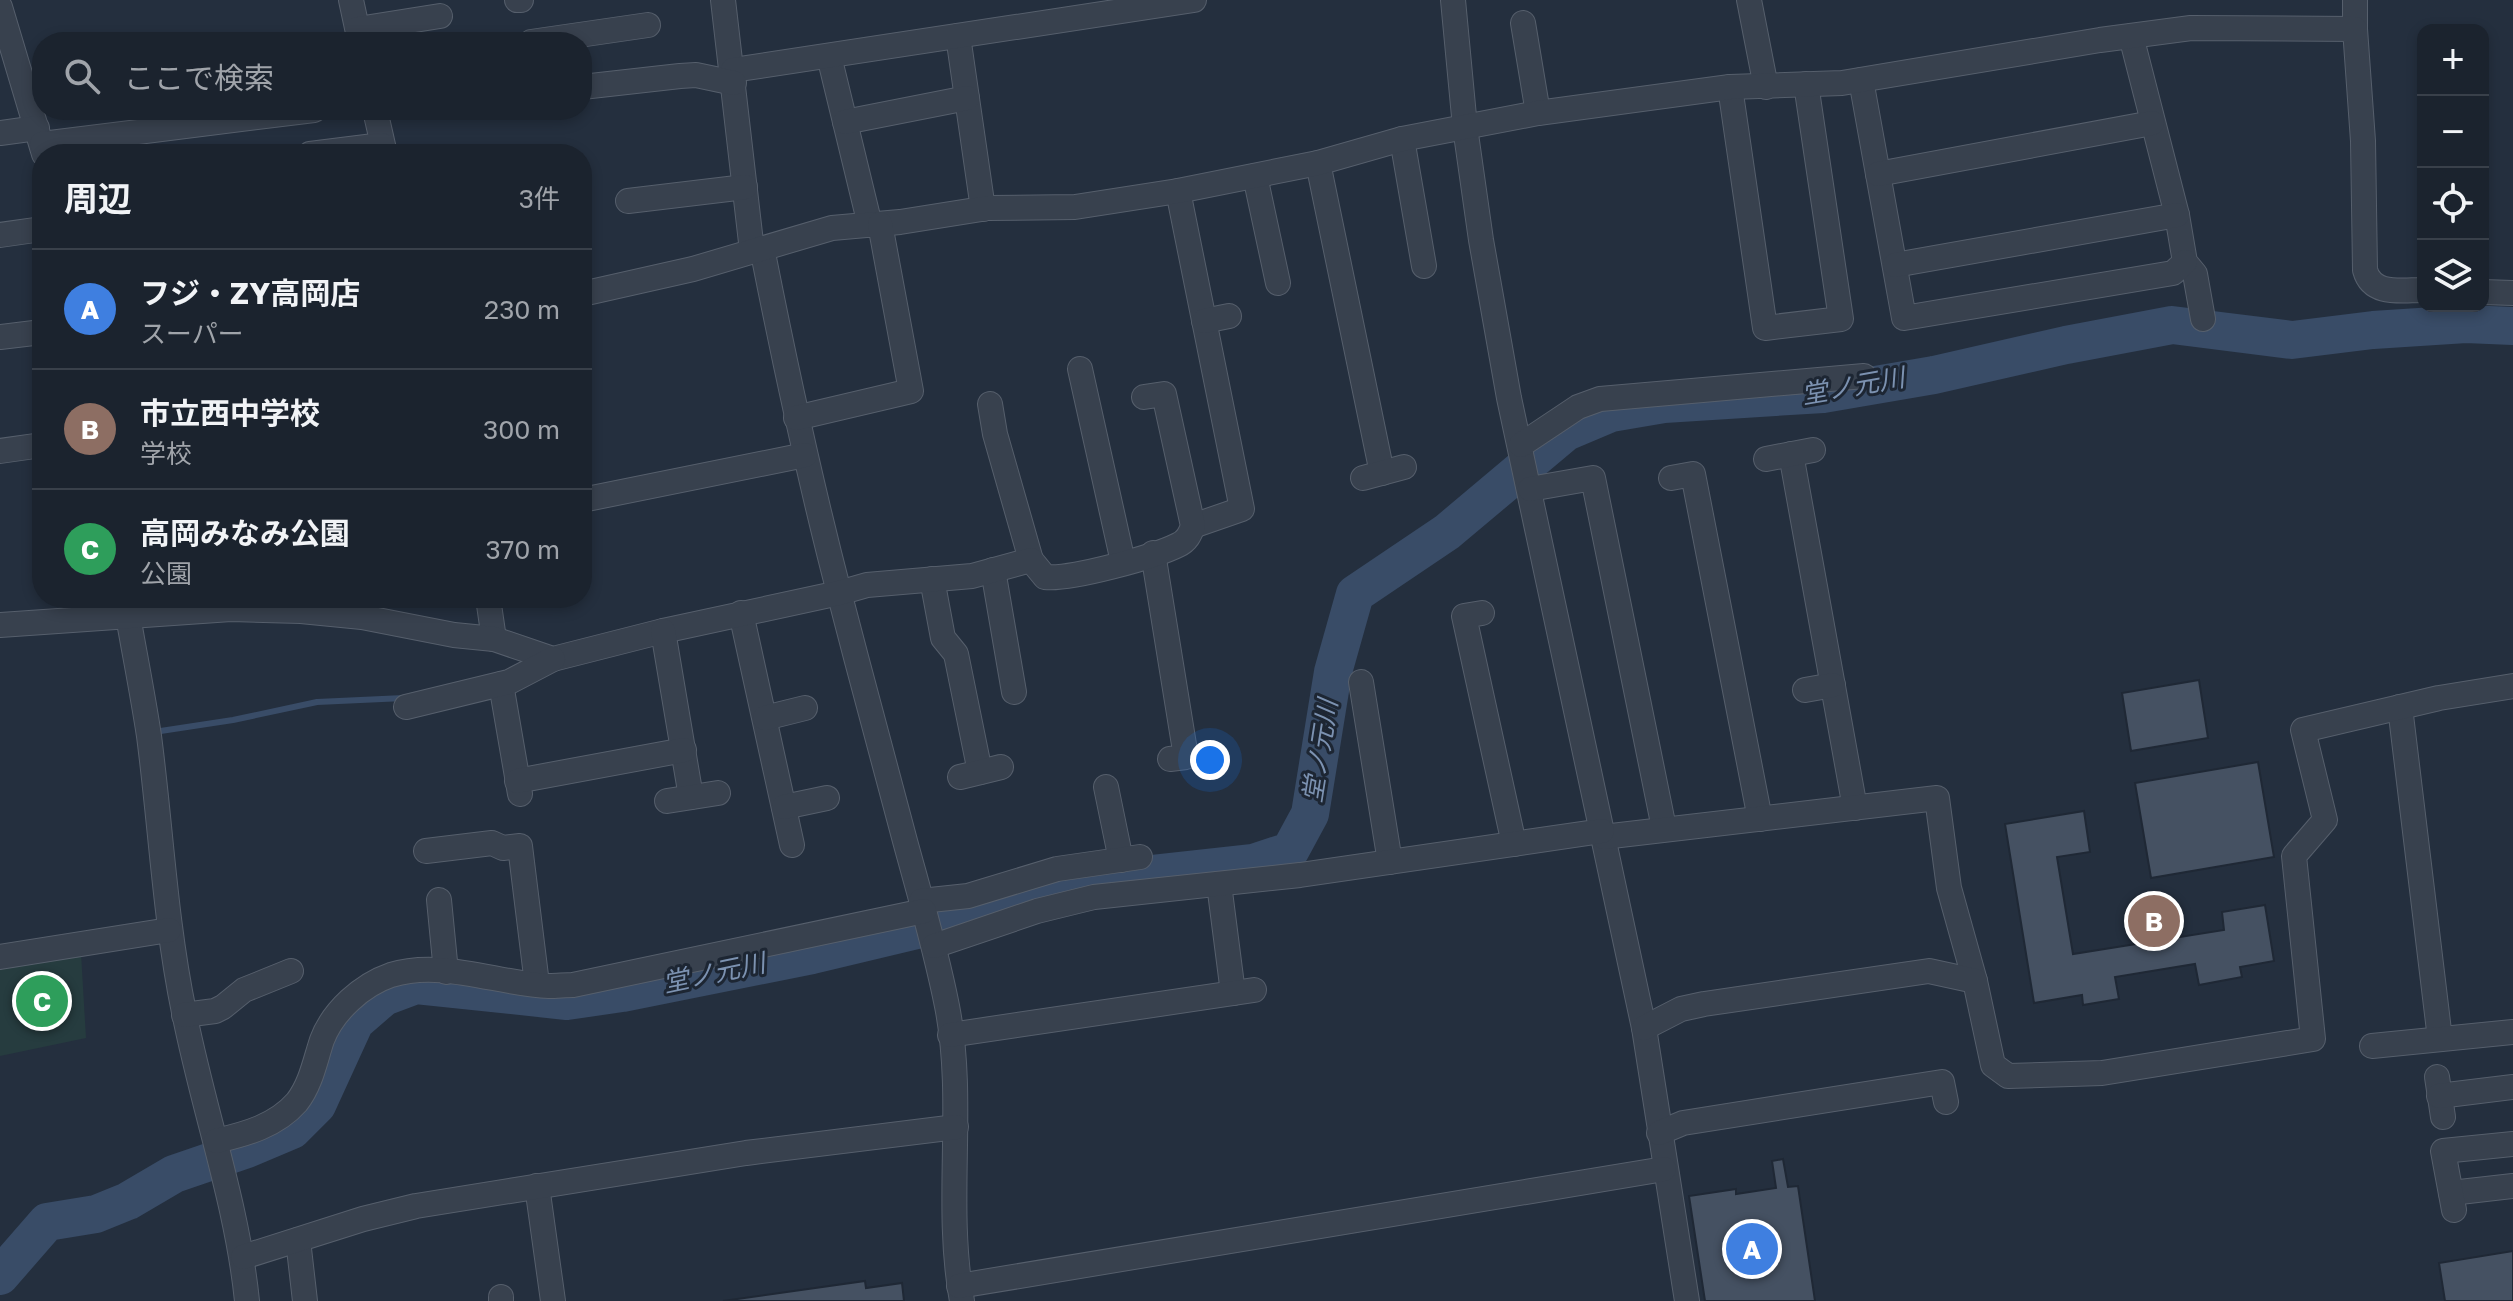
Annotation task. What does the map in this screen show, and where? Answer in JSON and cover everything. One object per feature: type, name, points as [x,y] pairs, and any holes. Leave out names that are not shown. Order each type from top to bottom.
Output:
[{"type":"street","points":[[351,0],[358,32]]},
{"type":"street","points":[[723,0],[745,187],[757,249],[839,593],[928,923],[947,1010],[956,1127],[953,1184],[961,1294],[1664,1169]]},
{"type":"street","points":[[592,86],[680,76],[733,77],[829,56],[958,36],[1091,8],[1194,0]]},
{"type":"street","points":[[1453,0],[1465,127],[1509,398],[1644,1028],[1687,1301]]},
{"type":"street","points":[[1749,0],[1766,87]]},
{"type":"street","points":[[2355,0],[2363,141],[2365,270],[2368,281],[2378,289],[2417,290]]},
{"type":"street","points":[[375,32],[440,16]]},
{"type":"street","points":[[2,23],[32,115]]},
{"type":"street","points":[[1523,23],[1538,113]]},
{"type":"street","points":[[592,33],[648,25]]},
{"type":"street","points":[[592,292],[693,269],[832,228],[983,209],[1075,207],[1178,191],[1318,163],[1402,139],[1538,113],[1730,87],[1861,80],[2191,28],[2355,29]]},
{"type":"street","points":[[958,36],[983,209]]},
{"type":"street","points":[[2131,36],[2177,215],[2185,262],[2195,274],[2203,319]]},
{"type":"street","points":[[796,418],[911,391],[875,224],[829,56]]},
{"type":"street","points":[[1861,80],[1904,318],[2173,273],[2185,262]]},
{"type":"street","points":[[1730,87],[1765,328],[1841,319],[1806,84]]},
{"type":"street","points":[[845,122],[967,98]]},
{"type":"street","points":[[34,120],[41,142]]},
{"type":"street","points":[[0,133],[41,142],[229,120]]},
{"type":"street","points":[[381,120],[383,144]]},
{"type":"street","points":[[1878,174],[2152,123]]},
{"type":"street","points":[[1402,139],[1424,266]]},
{"type":"street","points":[[1318,163],[1332,282],[1373,376],[1383,473]]},
{"type":"street","points":[[1255,176],[1278,283]]},
{"type":"street","points":[[628,201],[745,187]]},
{"type":"street","points":[[1178,191],[1242,509],[1193,526]]},
{"type":"street","points":[[1895,265],[2177,215]]},
{"type":"street","points":[[0,235],[32,230]]},
{"type":"street","points":[[2489,292],[2513,293]]},
{"type":"street","points":[[1204,321],[1229,316]]},
{"type":"street","points":[[0,337],[32,333]]},
{"type":"street","points":[[1080,369],[1123,562]]},
{"type":"street","points":[[1521,445],[1578,407],[1600,399],[1864,376]]},
{"type":"street","points":[[991,404],[995,434],[1031,560],[1045,577],[1056,578],[1153,553],[1180,544],[1189,536],[1193,526],[1164,394],[1144,397]]},
{"type":"street","points":[[0,451],[32,446]]},
{"type":"street","points":[[1766,459],[1802,452],[1801,579],[1833,685],[1855,808]]},
{"type":"street","points":[[592,498],[805,455]]},
{"type":"street","points":[[1671,478],[1693,474],[1707,591],[1728,716],[1760,819]]},
{"type":"street","points":[[1530,489],[1593,478],[1664,828]]},
{"type":"street","points":[[1153,553],[1186,757],[1170,759]]},
{"type":"street","points":[[406,707],[501,684],[553,659],[663,631],[867,585],[972,576],[1031,560]]},
{"type":"street","points":[[993,570],[1014,692]]},
{"type":"street","points":[[932,579],[943,638],[956,654],[980,772]]},
{"type":"street","points":[[489,608],[494,639]]},
{"type":"street","points":[[0,625],[231,609],[301,611],[362,617],[454,635],[494,639],[553,659]]},
{"type":"street","points":[[741,613],[792,845]]},
{"type":"street","points":[[1482,613],[1464,616],[1514,844]]},
{"type":"street","points":[[128,616],[149,736],[169,930],[184,1015],[243,1257],[247,1301]]},
{"type":"street","points":[[663,631],[684,750],[679,799],[718,793]]},
{"type":"street","points":[[1361,682],[1390,862]]},
{"type":"street","points":[[501,684],[519,787],[684,750]]},
{"type":"street","points":[[1805,690],[1833,685]]},
{"type":"street","points":[[219,1152],[282,1116],[297,1102],[335,1016],[362,991],[393,975],[416,971],[446,972],[549,986],[600,981],[1094,897],[1219,884],[1514,844],[1937,798],[1949,888],[1975,981],[1993,1065],[2008,1076],[2102,1073],[2313,1039],[2294,856],[2325,820],[2303,730],[2439,698],[2513,686]]},
{"type":"street","points":[[2400,707],[2440,1039]]},
{"type":"street","points":[[765,718],[805,708]]},
{"type":"street","points":[[928,923],[1013,871],[1057,869],[1130,858],[1106,787]]},
{"type":"street","points":[[784,807],[827,798]]},
{"type":"street","points":[[426,851],[492,843],[503,848],[520,846],[537,984]]},
{"type":"street","points":[[950,1035],[1244,991],[1219,884]]},
{"type":"street","points":[[439,900],[446,972]]},
{"type":"street","points":[[0,957],[169,930]]},
{"type":"street","points":[[184,1015],[223,1007],[244,990],[291,971]]},
{"type":"street","points":[[1644,1028],[1681,1009],[1929,971],[1975,981]]},
{"type":"street","points":[[2372,1046],[2513,1032]]},
{"type":"street","points":[[1659,1133],[1683,1123],[1942,1082],[1946,1102]]},
{"type":"street","points":[[2440,1097],[2513,1087]]},
{"type":"street","points":[[243,1257],[363,1219],[416,1206],[746,1153],[956,1127]]},
{"type":"street","points":[[2513,1144],[2443,1151],[2452,1202],[2513,1186]]},
{"type":"street","points":[[537,1186],[553,1301]]},
{"type":"street","points":[[298,1240],[305,1301]]},
{"type":"green space","points":[[81,953],[86,1038],[0,1056],[0,963]]},
{"type":"building","points":[[2199,680],[2208,738],[2131,751],[2122,693]]},
{"type":"building","points":[[2258,762],[2274,857],[2151,878],[2135,783]]},
{"type":"building","points":[[2084,811],[2090,852],[2057,857],[2073,954],[2224,930],[2222,912],[2265,905],[2274,961],[2240,967],[2242,977],[2199,985],[2195,964],[2115,977],[2119,999],[2083,1005],[2082,995],[2034,1003],[2005,824]]},
{"type":"building","points":[[1783,1159],[1788,1187],[1798,1186],[1815,1301],[1705,1301],[1689,1196],[1736,1189],[1736,1194],[1776,1188],[1772,1161]]},
{"type":"building","points":[[2513,1251],[2513,1301],[2445,1301],[2439,1263]]},
{"type":"building","points":[[865,1281],[866,1288],[902,1283],[904,1301],[723,1301]]},
{"type":"waterway","name":"堂ノ元川","points":[[0,1276],[47,1222],[96,1214],[128,1201],[174,1174],[292,1130],[317,1105],[355,1022],[384,997],[416,985],[567,1001],[622,993],[812,955],[946,923],[1089,881],[1253,863],[1290,851],[1310,814],[1333,672],[1355,594],[1447,532],[1566,432],[1611,413],[1664,404],[1823,394],[1934,375],[2172,325],[2292,340],[2373,330],[2466,324],[2513,326]]},
{"type":"waterway","points":[[154,732],[233,720],[317,702],[404,698]]},
{"type":"place","name":"市立西中学校","points":[[2154,921]]},
{"type":"place","name":"高岡みなみ公園","points":[[42,1001]]},
{"type":"place","name":"フジ・ZY高岡店","points":[[1752,1249]]}]
